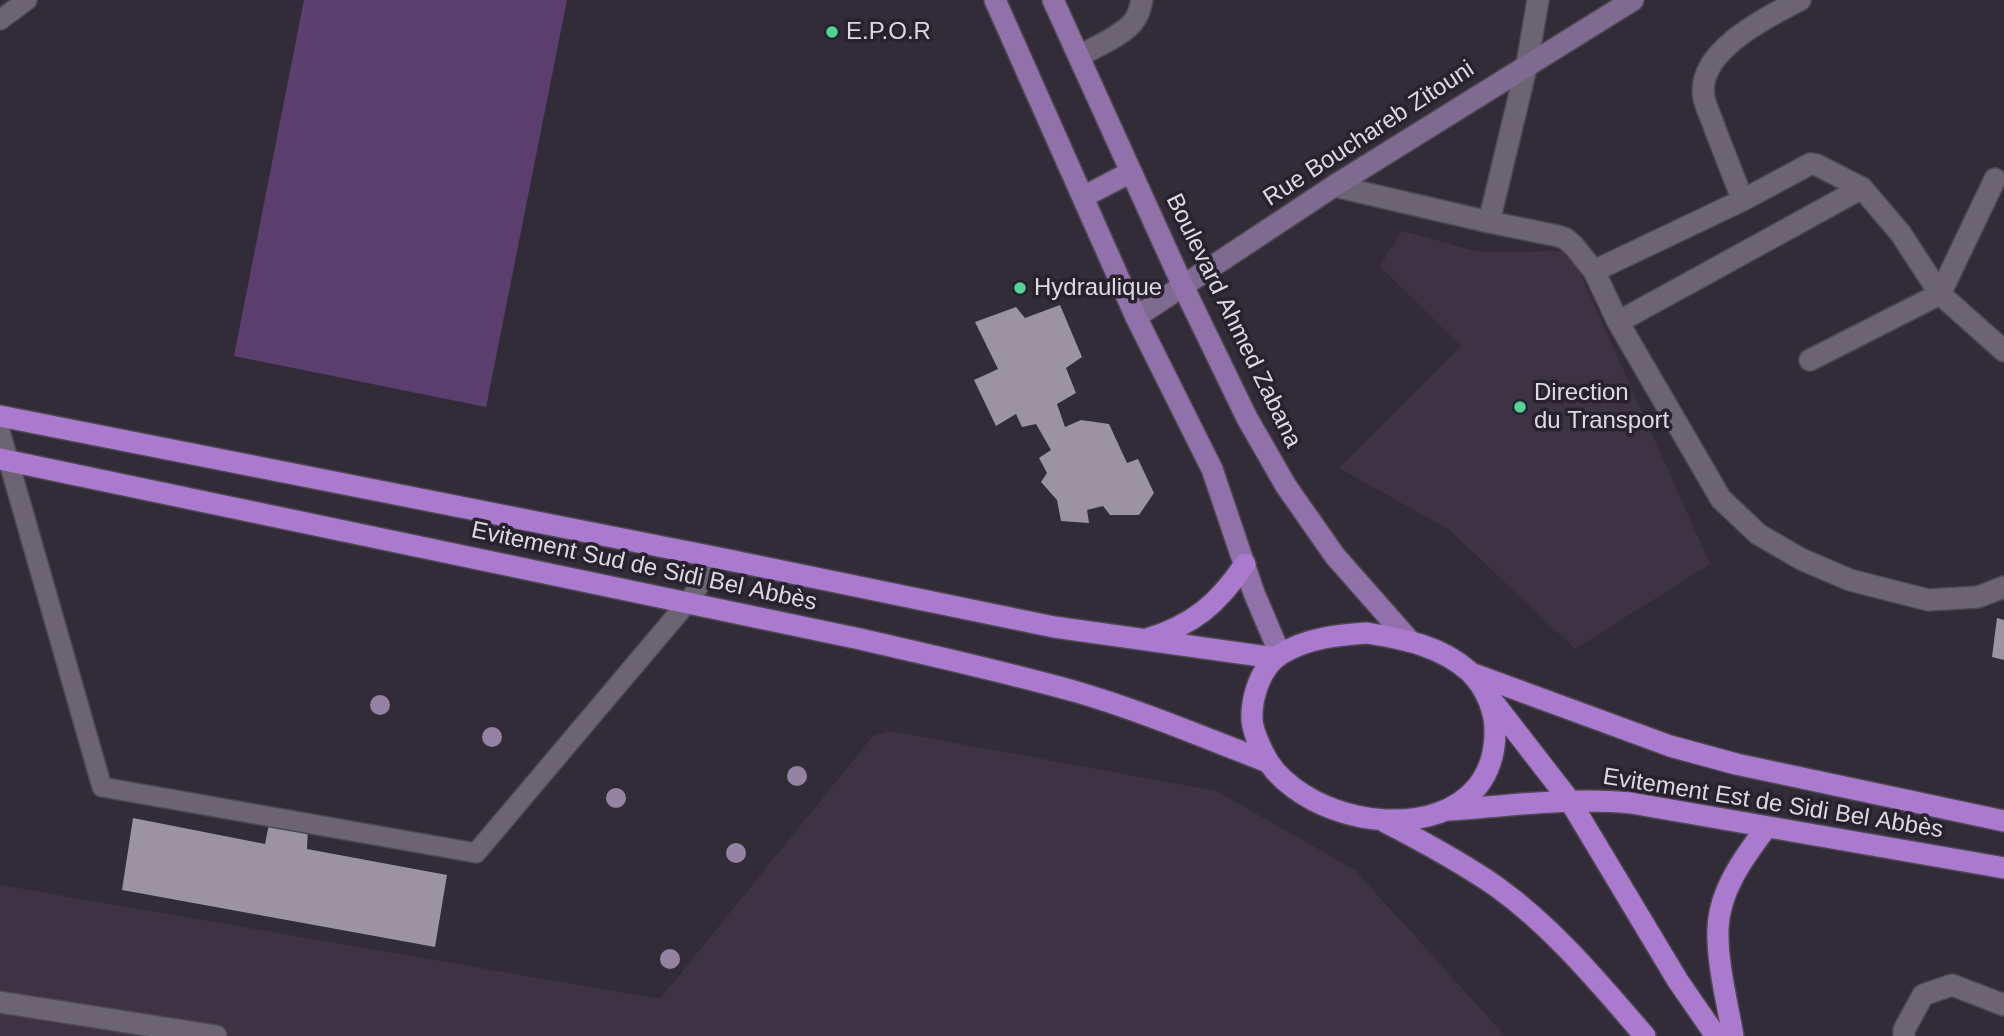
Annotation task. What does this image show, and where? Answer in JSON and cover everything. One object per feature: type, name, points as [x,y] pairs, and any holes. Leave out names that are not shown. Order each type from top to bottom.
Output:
[{"type":"highway","name":"Evitement Sud de Sidi Bel Abbès","points":[[0,416],[1054,627],[1278,656]]},
{"type":"highway","name":"Evitement Sud de Sidi Bel Abbès","points":[[4,460],[860,639],[1079,693],[1268,762]]},
{"type":"highway","points":[[1144,640],[1169,632],[1192,620],[1213,604],[1245,564]]},
{"type":"highway","points":[[1488,696],[1496,724],[1495,749],[1485,775],[1471,794],[1449,810],[1430,817],[1407,820],[1383,821],[1351,816],[1321,805],[1289,783],[1268,762],[1252,721],[1256,688],[1264,671],[1278,656],[1304,643],[1335,635],[1367,633],[1409,639],[1449,657],[1471,673],[1570,801],[1678,981],[1716,1036]]},
{"type":"highway","name":"Evitement Est de Sidi Bel Abbès","points":[[1471,673],[1670,746],[1736,764],[2004,821]]},
{"type":"highway","name":"Evitement Est de Sidi Bel Abbès","points":[[1449,810],[1570,801],[1631,803],[2004,868]]},
{"type":"highway","points":[[1383,821],[1448,855],[1498,888],[1577,958],[1645,1036]]},
{"type":"highway","points":[[1733,1036],[1719,953],[1718,927],[1723,901],[1735,875],[1766,828]]},
{"type":"main road","points":[[995,0],[1136,317],[1212,469],[1278,656]]},
{"type":"main road","name":"Boulevard Ahmed Zabana","points":[[1053,0],[1183,286],[1247,418],[1286,486],[1335,556],[1409,639]]},
{"type":"main road","points":[[1083,197],[1131,172]]},
{"type":"street","points":[[1079,56],[1133,23],[1142,0]]},
{"type":"street","points":[[1489,222],[1527,64],[1538,0]]},
{"type":"street","name":"Rue Bouchareb Zitouni","points":[[1136,317],[1334,186],[1633,0]]},
{"type":"street","points":[[1742,200],[1703,97],[1705,76],[1713,61],[1727,45],[1769,16],[1800,0]]},
{"type":"street","points":[[1594,271],[1810,164],[1817,165],[1862,188],[1901,234],[1940,294],[2004,351]]},
{"type":"street","points":[[1810,360],[1940,294],[1994,179]]},
{"type":"street","points":[[1334,186],[1566,239],[1594,271],[1618,321],[1721,499],[1758,534],[1801,559],[1850,580],[1928,600],[1978,597],[2004,587]]},
{"type":"street","points":[[1618,321],[1862,188]]},
{"type":"street","points":[[1904,1036],[1904,1030],[1923,995],[1952,985],[2004,1005]]},
{"type":"street","points":[[0,1002],[216,1036]]},
{"type":"lane","points":[[0,20],[27,0]]},
{"type":"lane","points":[[0,431],[4,460],[102,787],[475,853],[687,603],[719,558]]},
{"type":"shaded area","points":[[304,0],[567,0],[486,407],[234,356]]},
{"type":"shaded area","name":"Direction du Transport","points":[[1402,231],[1479,252],[1570,251],[1710,564],[1575,649],[1450,530],[1339,468],[1461,346],[1380,266]]},
{"type":"shaded area","points":[[890,731],[1216,791],[1355,870],[1505,1036],[0,1036],[0,885],[660,999],[873,736]]},
{"type":"building","points":[[1060,305],[1082,357],[1066,368],[1076,393],[1057,404],[1065,427],[1081,420],[1109,424],[1127,463],[1138,459],[1154,493],[1139,515],[1110,515],[1103,506],[1087,510],[1089,523],[1061,521],[1057,500],[1041,482],[1047,473],[1039,458],[1051,450],[1036,424],[1022,427],[1016,414],[996,426],[974,380],[998,369],[975,322],[1016,307],[1025,318]]},
{"type":"building","points":[[1997,618],[2004,620],[2004,660],[1992,657]]},
{"type":"building","points":[[133,818],[265,844],[270,819],[308,827],[307,849],[447,875],[435,947],[122,890]]},
{"type":"place","name":"E.P.O.R","points":[[832,32]]},
{"type":"place","name":"Hydraulique","points":[[1020,288]]},
{"type":"place","name":"Direction du Transport","points":[[1520,407]]}]
